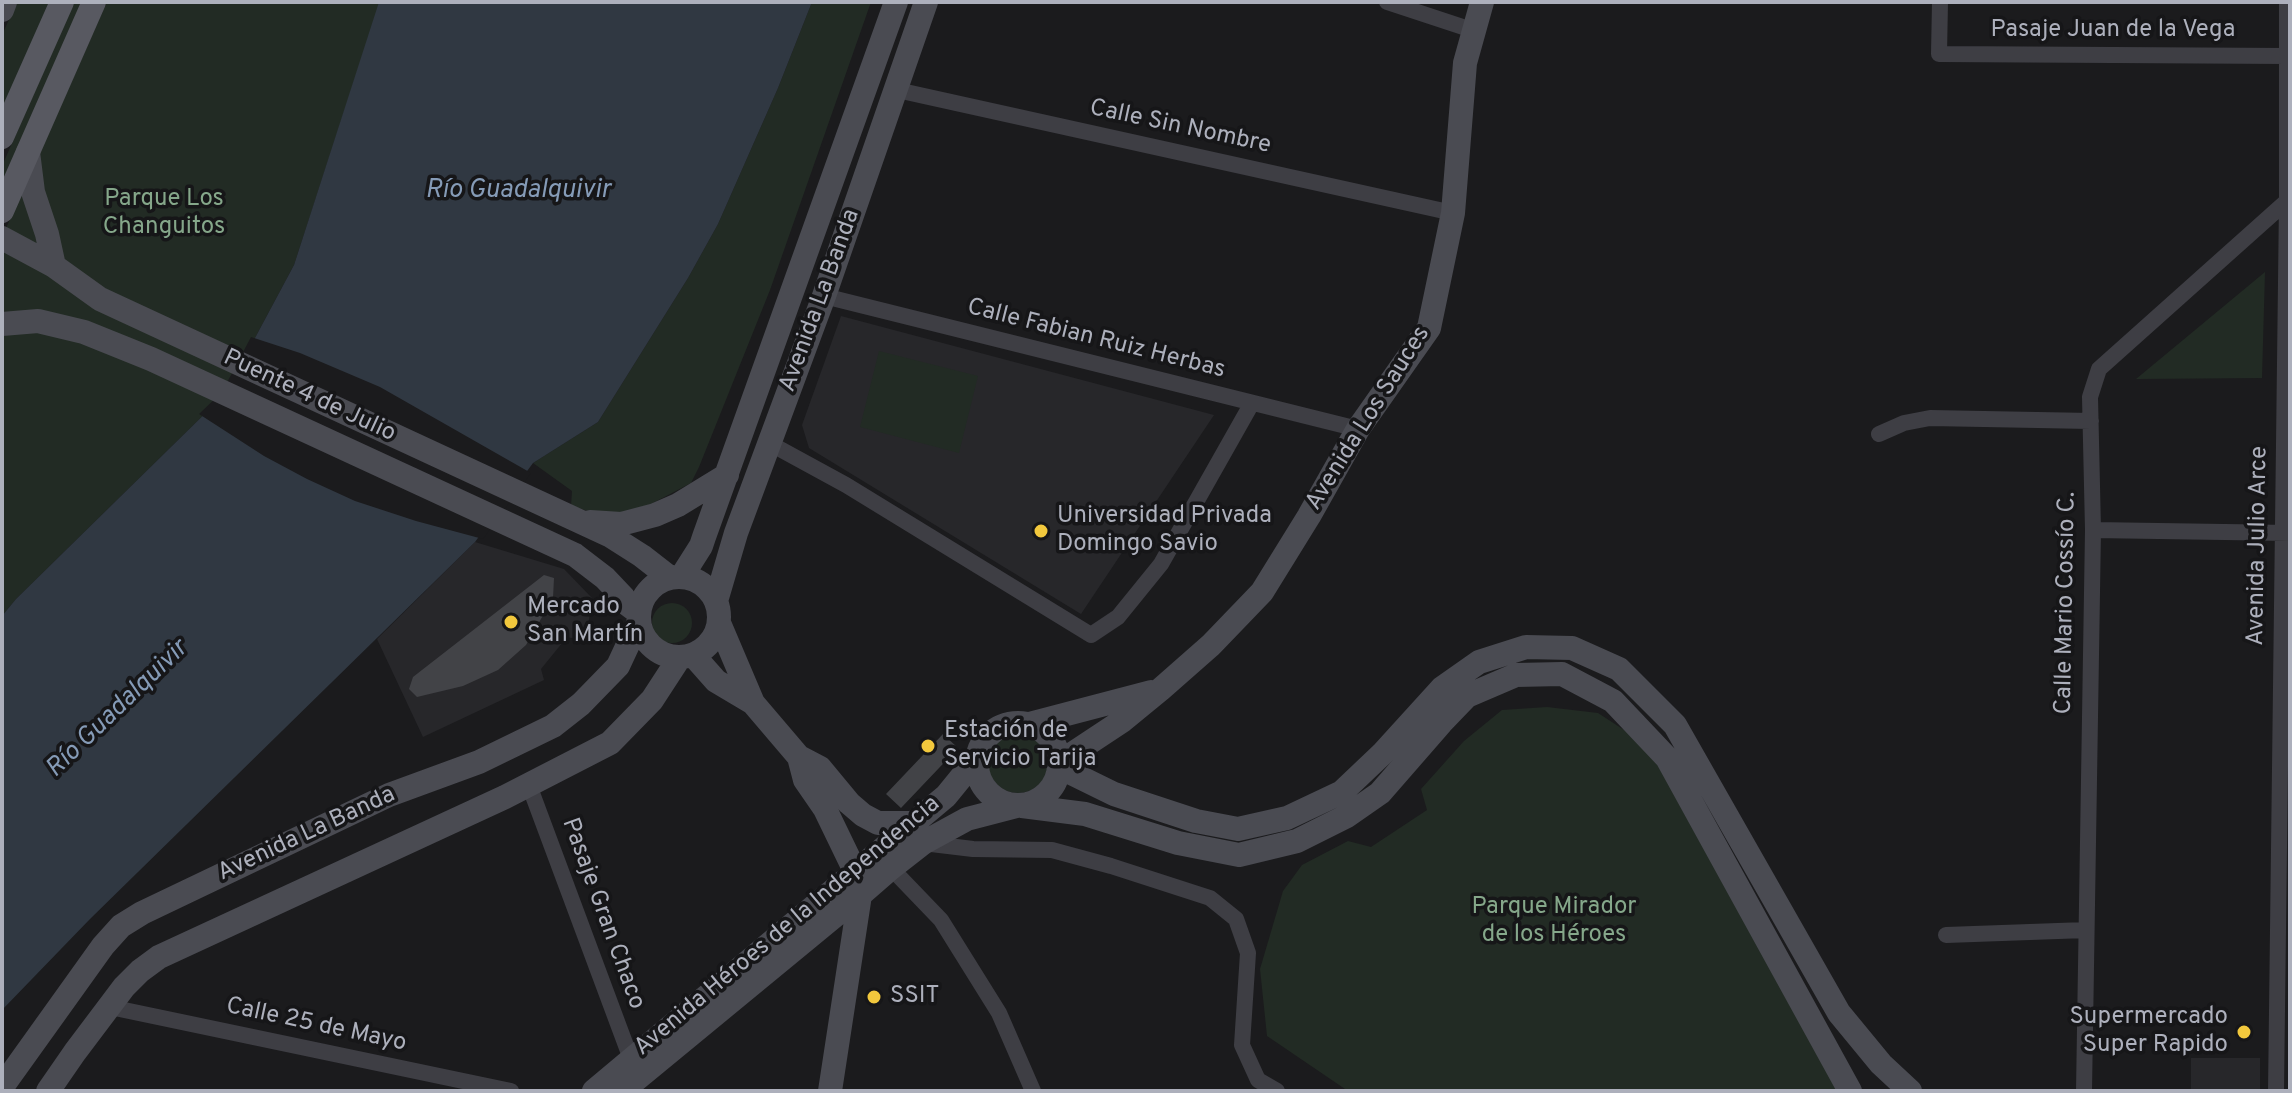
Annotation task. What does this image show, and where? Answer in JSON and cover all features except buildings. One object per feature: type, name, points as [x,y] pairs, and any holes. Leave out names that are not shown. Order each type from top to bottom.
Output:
[{"type":"main road","points":[[2,137],[62,2]]},
{"type":"main road","points":[[2,211],[94,2]]},
{"type":"street","points":[[2,10],[5,2]]},
{"type":"street","name":"Avenida La Banda","points":[[675,577],[701,546],[896,2]]},
{"type":"street","name":"Avenida La Banda","points":[[717,612],[736,533],[824,296],[926,2]]},
{"type":"street","points":[[1387,2],[1475,31]]},
{"type":"street","name":"Avenida Los Sauces","points":[[1060,765],[1161,689],[1211,645],[1262,592],[1358,429],[1429,328],[1453,213],[1465,63],[1482,2]]},
{"type":"street","name":"Pasaje Juan de la Vega","points":[[1940,2],[1939,54],[2287,56]]},
{"type":"street","name":"Avenida Julio Arce","points":[[2276,1091],[2287,533],[2287,2]]},
{"type":"street","name":"Calle Sin Nombre","points":[[897,90],[1453,213]]},
{"type":"street","points":[[28,152],[33,192],[54,266]]},
{"type":"street","name":"Calle Mario Cossío C.","points":[[2084,1091],[2093,530],[2090,397],[2099,369],[2288,201]]},
{"type":"street","name":"Puente 4 de Julio","points":[[2,238],[54,266],[100,299],[609,535],[675,577]]},
{"type":"street","name":"Calle Fabian Ruiz Herbas","points":[[824,296],[1358,429]]},
{"type":"street","name":"Puente 4 de Julio","points":[[2,324],[38,321],[53,324],[84,332],[151,359],[575,555],[605,578],[639,617]]},
{"type":"street","points":[[769,443],[846,485],[1091,635],[1118,617],[1161,564],[1252,403]]},
{"type":"street","points":[[1879,434],[1904,423],[1930,418],[2091,421]]},
{"type":"street","points":[[566,517],[597,524],[639,521],[678,505],[727,475]]},
{"type":"street","points":[[2093,530],[2287,533]]},
{"type":"street","points":[[717,612],[710,642],[686,656],[668,655],[648,643],[639,617],[647,592],[656,583],[675,577],[702,584],[717,612],[753,703]]},
{"type":"street","name":"Avenida La Banda","points":[[7,1079],[103,946],[121,926],[142,913],[389,795],[479,762],[553,726],[581,704],[618,666],[639,617]]},
{"type":"street","points":[[1060,765],[1114,794],[1196,821],[1238,829],[1287,818],[1342,792],[1382,754],[1442,688],[1479,662],[1526,647],[1572,648],[1619,669],[1675,725],[1839,1013],[1881,1064],[1910,1091]]},
{"type":"street","points":[[686,656],[716,681],[753,703],[799,757],[820,768],[849,803],[878,823],[973,849],[1052,850],[1210,898],[1236,919],[1248,953],[1242,1045],[1258,1080],[1277,1091]]},
{"type":"street","name":"Avenida La Banda","points":[[48,1091],[124,987],[159,957],[529,785],[610,743],[652,700],[686,656]]},
{"type":"street","name":"Avenida Héroes de la Independencia","points":[[622,1091],[918,833],[1019,806],[1085,814],[1178,843],[1239,855],[1297,841],[1347,816],[1380,793],[1467,696],[1516,675],[1562,674],[1613,701],[1667,758],[1850,1091]]},
{"type":"street","name":"Avenida Los Sauces","points":[[1029,724],[1161,689]]},
{"type":"street","points":[[1015,723],[1029,724],[1041,729],[1057,750],[1060,765],[1056,781],[1048,793],[1036,802],[1019,806],[1003,803],[991,796],[977,772],[981,745],[996,729],[1015,723]]},
{"type":"street","points":[[799,757],[805,780],[825,809],[861,885],[830,1091]]},
{"type":"street","name":"Avenida Héroes de la Independencia","points":[[594,1091],[631,1059],[861,885],[891,868],[977,758]]},
{"type":"street","name":"Pasaje Gran Chaco","points":[[529,785],[631,1059]]},
{"type":"street","points":[[891,868],[941,920],[999,1013],[1033,1091]]},
{"type":"street","points":[[1946,935],[2086,930]]},
{"type":"street","name":"Calle 25 de Mayo","points":[[110,1007],[511,1091]]},
{"type":"shaded area","name":"Universidad Privada Domingo Savio","points":[[841,316],[1214,415],[1081,614],[809,448],[802,425]]},
{"type":"shaded area","name":"Mercado San Martín","points":[[475,542],[564,569],[592,598],[586,641],[567,637],[541,669],[544,680],[423,737],[377,639]]},
{"type":"shaded area","points":[[2191,1058],[2260,1058],[2260,1091],[2191,1091]]},
{"type":"green space","points":[[17,2],[54,2],[2,121],[2,35]]},
{"type":"green space","points":[[74,2],[87,2],[2,197],[2,166]]},
{"type":"green space","name":"Parque Los Changuitos","points":[[107,2],[380,2],[294,265],[225,394],[2,616],[2,237]]},
{"type":"green space","points":[[812,2],[871,2],[770,290],[699,467],[691,483],[651,504],[623,513],[595,513],[571,506],[572,491],[533,463],[598,422],[688,278],[718,224]]},
{"type":"green space","points":[[2265,272],[2262,378],[2136,379]]},
{"type":"green space","points":[[879,351],[978,376],[959,453],[860,427]]},
{"type":"green space","points":[[672,603],[686,609],[692,623],[686,637],[672,643],[658,637],[652,623],[658,609]]},
{"type":"green space","name":"Parque Mirador de los Héroes","points":[[1547,707],[1598,713],[1641,741],[1681,799],[1840,1091],[1348,1091],[1267,1036],[1260,969],[1283,891],[1302,865],[1348,841],[1371,847],[1427,810],[1421,789],[1464,741],[1502,710]]},
{"type":"green space","points":[[1018,733],[1040,741],[1048,763],[1040,785],[1018,793],[996,785],[988,763],[996,741]]},
{"type":"water","name":"Río Guadalquivir","points":[[379,2],[812,2],[718,224],[598,422],[533,463],[475,542],[90,919],[2,1010],[2,616],[225,394],[294,265]]},
{"type":"pier","points":[[251,337],[300,353],[380,387],[531,473],[483,539],[355,501],[307,479],[264,456],[199,414],[222,392]]},
{"type":"place","name":"Universidad Privada Domingo Savio","points":[[1041,531]]},
{"type":"place","name":"Mercado San Martín","points":[[511,622]]},
{"type":"place","name":"Estación de Servicio Tarija","points":[[928,746]]},
{"type":"place","name":"SSIT","points":[[874,997]]},
{"type":"place","name":"Supermercado Super Rapido","points":[[2244,1032]]}]
